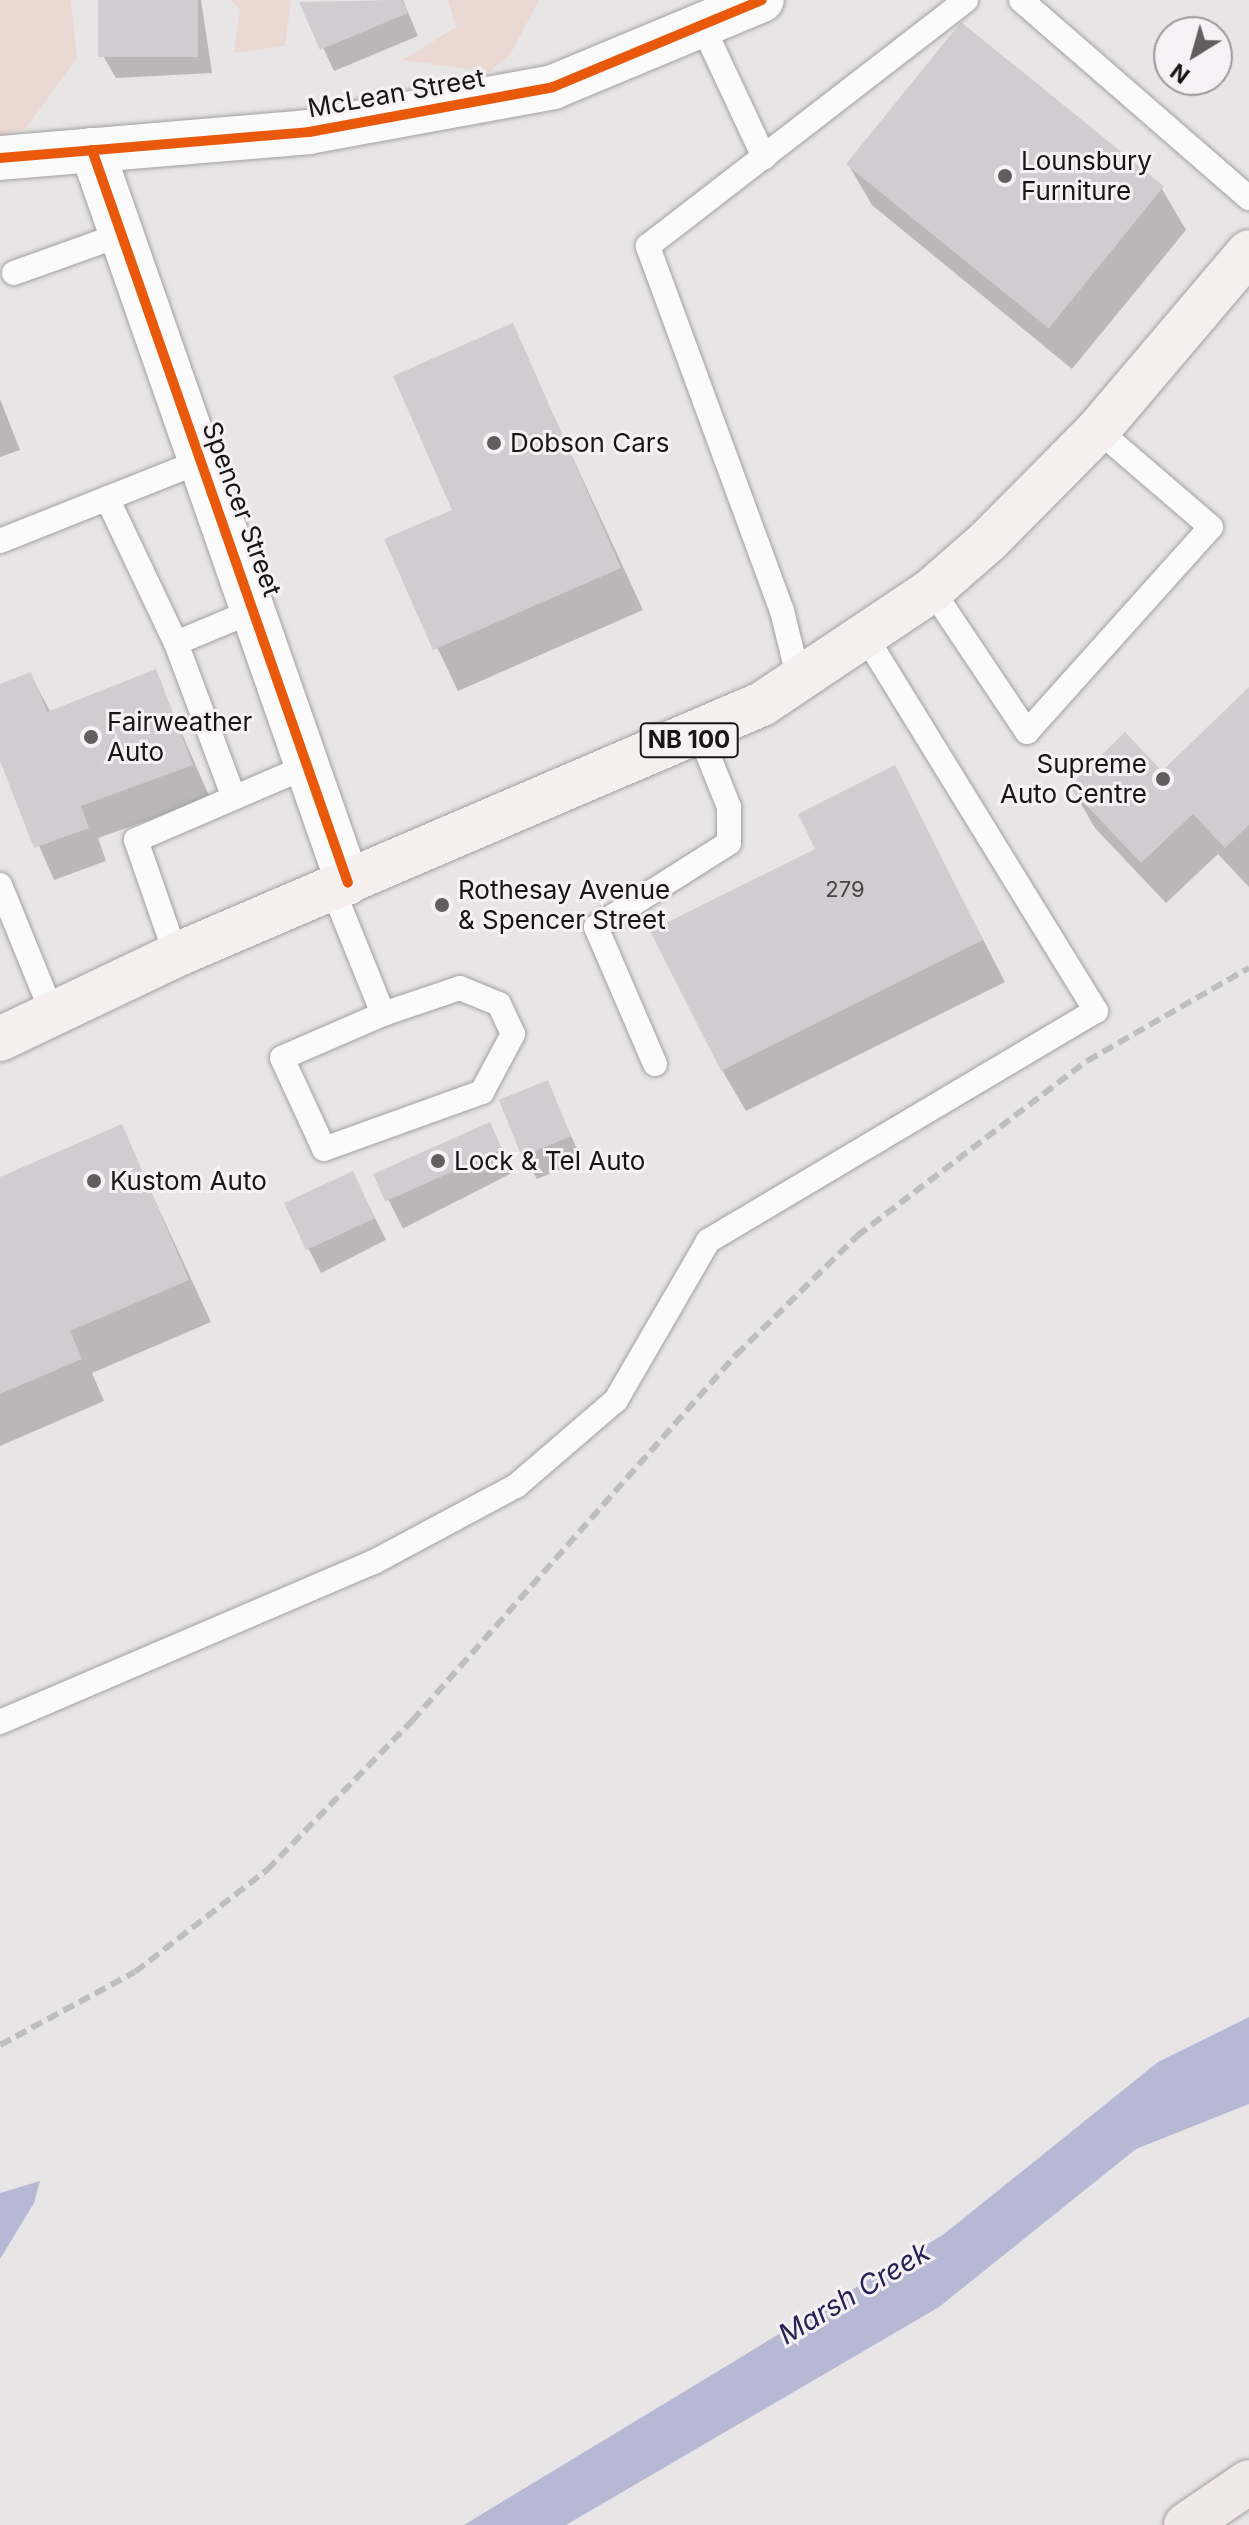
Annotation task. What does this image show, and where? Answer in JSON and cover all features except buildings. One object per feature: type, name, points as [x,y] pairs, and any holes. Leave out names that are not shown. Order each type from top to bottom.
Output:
[{"type":"highway","points":[[1186,2525],[1249,2482]]},
{"type":"main road","name":"NB 100","points":[[0,1039],[54,1017],[176,955],[700,735],[799,680],[932,590],[1098,430],[1249,252]]},
{"type":"street","name":"McLean Street","points":[[10,157],[309,132],[541,89],[703,27],[762,0]]},
{"type":"street","name":"Spencer Street","points":[[92,150],[308,766],[340,886]]},
{"type":"lane","points":[[799,680],[782,611],[648,246],[966,0]]},
{"type":"lane","points":[[1021,0],[1249,198]]},
{"type":"lane","points":[[703,27],[764,157]]},
{"type":"lane","points":[[14,273],[120,235]]},
{"type":"lane","points":[[932,590],[1027,732],[1211,527],[1098,430]]},
{"type":"lane","points":[[0,541],[201,461]]},
{"type":"lane","points":[[107,498],[176,643],[234,798]]},
{"type":"lane","points":[[176,643],[255,610]]},
{"type":"lane","points":[[0,1722],[374,1562],[516,1486],[616,1400],[708,1241],[1096,1011],[865,636]]},
{"type":"lane","points":[[655,1064],[596,927],[729,843],[729,807],[700,735]]},
{"type":"lane","points":[[176,955],[136,840],[308,766]]},
{"type":"lane","points":[[0,885],[54,1017]]},
{"type":"lane","points":[[340,886],[383,1014]]},
{"type":"lane","points":[[460,988],[499,1004],[513,1034],[482,1092],[324,1149],[282,1058],[383,1014],[460,988]]},
{"type":"shaded area","points":[[0,0],[71,0],[77,58],[26,128],[0,137]]},
{"type":"shaded area","points":[[231,0],[291,0],[285,46],[234,53],[240,9]]},
{"type":"shaded area","points":[[448,0],[539,0],[511,53],[490,72],[403,60],[456,27]]},
{"type":"water","name":"Marsh Creek","points":[[1249,2017],[1249,2104],[1136,2149],[939,2307],[566,2525],[464,2525],[944,2234],[1158,2062]]},
{"type":"water","points":[[40,2181],[34,2203],[0,2259],[0,2193]]},
{"type":"railway","points":[[0,2045],[135,1972],[267,1870],[412,1721],[736,1355],[857,1236],[1087,1061],[1249,968]]},
{"type":"cycle path","points":[[0,158],[309,132],[553,87],[762,0]]},
{"type":"cycle path","points":[[92,150],[348,883]]},
{"type":"place","name":"Lounsbury Furniture","points":[[1005,176]]},
{"type":"place","name":"Dobson Cars","points":[[494,443]]},
{"type":"place","name":"Fairweather Auto","points":[[91,737]]},
{"type":"place","name":"Supreme Auto Centre","points":[[1163,779]]},
{"type":"place","name":"Rothesay Avenue & Spencer Street","points":[[442,905]]},
{"type":"place","name":"Lock & Tel Auto","points":[[438,1161]]},
{"type":"place","name":"Kustom Auto","points":[[94,1181]]}]
